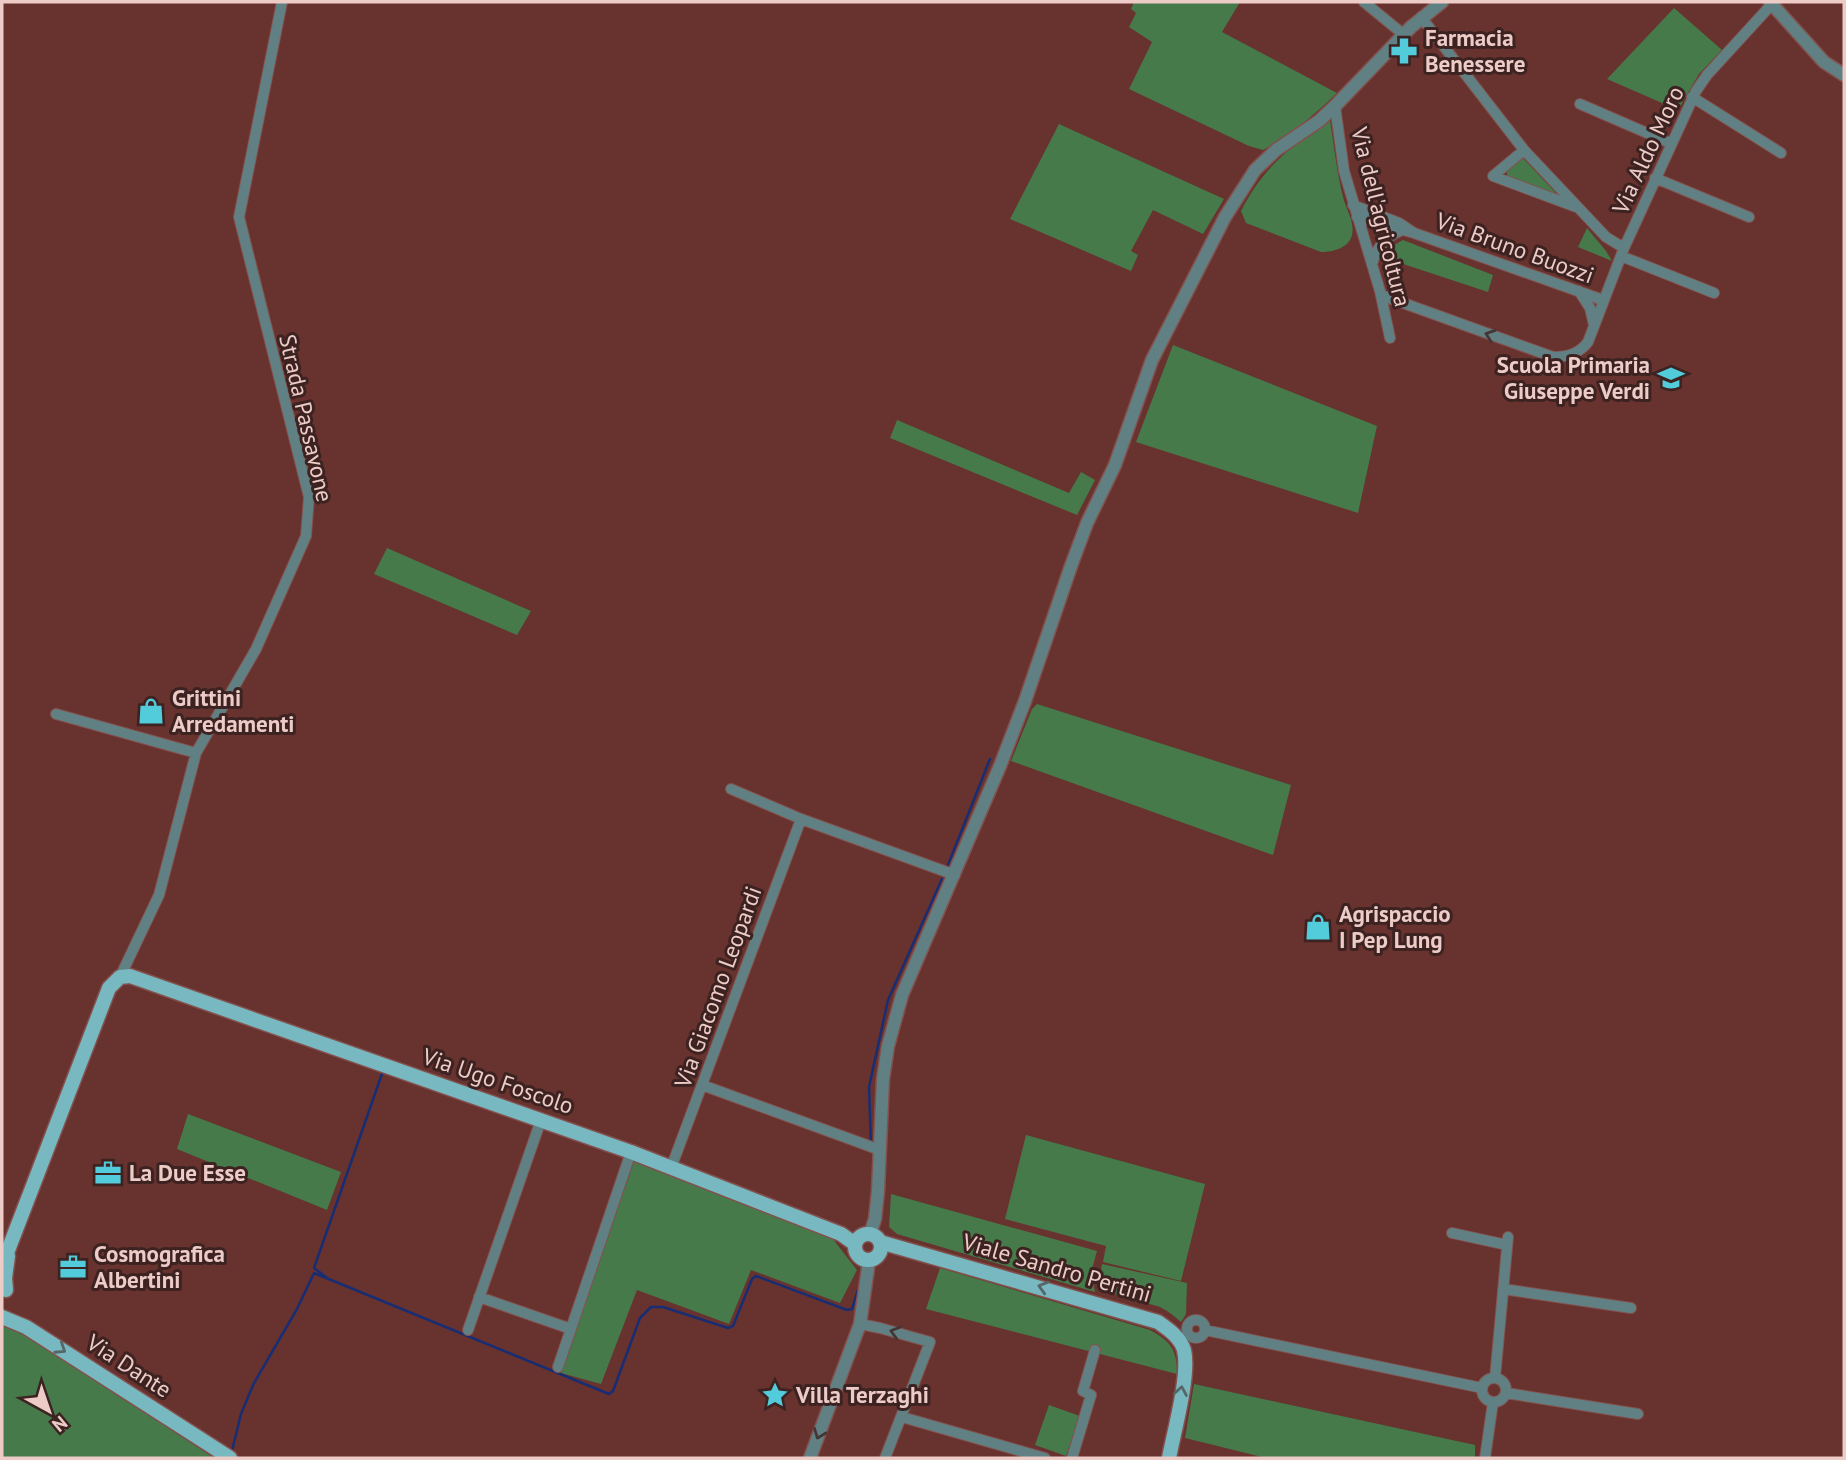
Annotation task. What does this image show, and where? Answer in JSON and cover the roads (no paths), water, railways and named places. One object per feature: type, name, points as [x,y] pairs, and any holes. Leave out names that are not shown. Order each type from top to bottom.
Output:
[{"type":"main road","name":"Via Ugo Foscolo","points":[[120,977],[130,976],[631,1152],[841,1234],[855,1244]]},
{"type":"main road","points":[[2,1266],[108,988],[120,977]]},
{"type":"main road","points":[[861,1236],[875,1238],[881,1251],[878,1256],[869,1261],[858,1257],[855,1244],[861,1236]]},
{"type":"main road","name":"Viale Sandro Pertini","points":[[875,1238],[1158,1322],[1175,1335],[1184,1338]]},
{"type":"main road","points":[[2,1316],[10,1304],[4,1288],[9,1250]]},
{"type":"main road","name":"Via Dante","points":[[2,1316],[26,1327],[230,1458]]},
{"type":"main road","points":[[1169,1458],[1185,1367],[1184,1338]]},
{"type":"street","name":"Strada Passavone","points":[[120,977],[159,895],[197,753],[256,649],[306,536],[309,497],[239,218],[282,2]]},
{"type":"street","points":[[1364,2],[1403,34]]},
{"type":"street","points":[[1420,17],[1428,2]]},
{"type":"street","points":[[875,1238],[883,1079],[894,1022],[1025,701],[1073,561],[1092,512],[1115,465],[1144,382],[1167,328],[1226,217],[1255,170],[1276,150],[1319,121],[1420,17],[1441,2]]},
{"type":"street","points":[[1771,3],[1824,62],[1844,75]]},
{"type":"street","name":"Via Aldo Moro","points":[[1593,329],[1623,252],[1692,97],[1707,75],[1771,3]]},
{"type":"street","points":[[1420,17],[1524,150],[1606,237],[1623,252],[1714,293]]},
{"type":"street","points":[[1692,97],[1781,153]]},
{"type":"street","points":[[1580,104],[1670,143]]},
{"type":"street","name":"Via dell'agricoltura","points":[[1335,106],[1344,171],[1381,295],[1390,338]]},
{"type":"street","points":[[1524,150],[1493,176],[1577,207]]},
{"type":"street","points":[[1655,178],[1749,217]]},
{"type":"street","name":"Via Bruno Buozzi","points":[[1353,205],[1408,230],[1603,300]]},
{"type":"street","name":"Via Bruno Buozzi","points":[[1357,218],[1408,230]]},
{"type":"street","name":"Via Bruno Buozzi","points":[[1371,264],[1380,246],[1389,237],[1408,230]]},
{"type":"street","points":[[1381,295],[1562,357],[1579,351],[1588,342],[1593,329],[1590,309],[1579,291]]},
{"type":"street","points":[[56,714],[197,753]]},
{"type":"street","points":[[731,789],[801,819],[955,875]]},
{"type":"street","name":"Via Giacomo Leopardi","points":[[671,1168],[801,819]]},
{"type":"street","points":[[702,1085],[880,1150]]},
{"type":"street","points":[[468,1330],[541,1120]]},
{"type":"street","points":[[558,1367],[631,1152]]},
{"type":"street","points":[[1452,1233],[1507,1241],[1496,1378]]},
{"type":"street","points":[[810,1458],[860,1324],[869,1261]]},
{"type":"street","points":[[1503,1289],[1631,1308]]},
{"type":"street","points":[[479,1297],[571,1329]]},
{"type":"street","points":[[1193,1320],[1203,1322],[1205,1330],[1200,1337],[1184,1338],[1186,1326],[1193,1320]]},
{"type":"street","points":[[860,1324],[930,1342],[886,1458]]},
{"type":"street","points":[[1205,1330],[1482,1388]]},
{"type":"street","points":[[1072,1458],[1091,1395],[1083,1391],[1094,1350]]},
{"type":"street","points":[[1496,1378],[1503,1382],[1506,1393],[1503,1399],[1493,1402],[1486,1399],[1482,1388],[1488,1379],[1496,1378]]},
{"type":"street","points":[[1506,1393],[1638,1414]]},
{"type":"street","points":[[1485,1458],[1493,1402]]},
{"type":"street","points":[[902,1417],[1016,1455],[1045,1458]]},
{"type":"waterway","points":[[948,865],[990,759]]},
{"type":"waterway","points":[[871,1145],[869,1087],[888,1000],[942,879]]},
{"type":"waterway","points":[[326,1277],[314,1268],[383,1071]]},
{"type":"waterway","points":[[232,1451],[241,1414],[254,1383],[297,1309],[314,1273],[609,1394],[613,1391],[640,1318],[651,1307],[663,1307],[728,1328],[733,1326],[752,1279],[756,1276],[847,1310],[852,1309],[858,1290]]},
{"type":"place","name":"Farmacia Benessere","points":[[1404,51]]},
{"type":"place","name":"Scuola Primaria Giuseppe Verdi","points":[[1671,378]]},
{"type":"place","name":"Grittini Arredamenti","points":[[151,711]]},
{"type":"place","name":"Agrispaccio I Pep Lung","points":[[1318,927]]},
{"type":"place","name":"La Due Esse","points":[[108,1173]]},
{"type":"place","name":"Cosmografica Albertini","points":[[73,1267]]},
{"type":"place","name":"Villa Terzaghi","points":[[775,1395]]}]
